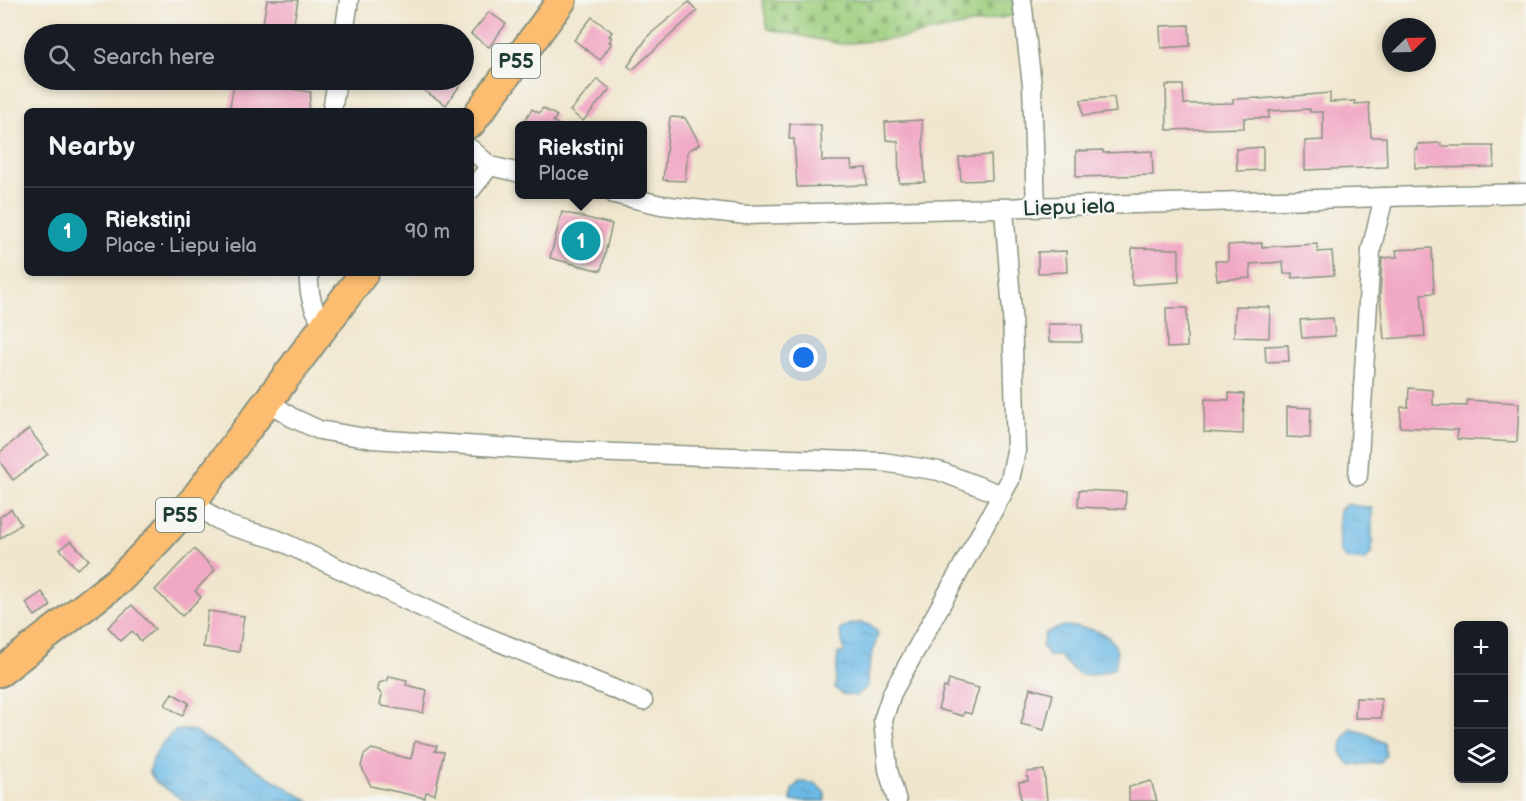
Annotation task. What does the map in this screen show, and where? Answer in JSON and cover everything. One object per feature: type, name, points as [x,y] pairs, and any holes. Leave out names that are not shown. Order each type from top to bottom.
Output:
[{"type":"main road","name":"P55","points":[[474,119],[562,0]]},
{"type":"main road","name":"P55","points":[[0,672],[120,580],[193,501],[362,276]]},
{"type":"street","points":[[345,24],[349,0]]},
{"type":"street","points":[[1022,0],[1032,85],[1036,208]]},
{"type":"street","points":[[332,108],[335,90]]},
{"type":"street","points":[[474,152],[490,166],[515,172]]},
{"type":"street","points":[[474,186],[490,166]]},
{"type":"street","name":"Liepu iela","points":[[631,199],[661,206],[746,215],[1526,193]]},
{"type":"street","points":[[1358,476],[1371,250],[1384,197]]},
{"type":"street","points":[[897,801],[888,771],[884,720],[892,693],[1010,480],[1016,451],[1012,312],[1004,209]]},
{"type":"street","points":[[309,276],[313,303],[317,314],[327,325]]},
{"type":"street","points":[[270,401],[291,417],[319,430],[372,439],[559,451],[883,462],[939,471],[1002,495]]},
{"type":"street","points":[[193,501],[213,517],[230,526],[276,540],[470,630],[643,701]]},
{"type":"green space","points":[[762,0],[1014,0],[1016,15],[901,38],[841,44],[768,29]]},
{"type":"water","points":[[1346,504],[1372,508],[1372,553],[1365,561],[1345,559],[1340,550],[1339,511]]},
{"type":"water","points":[[850,624],[870,625],[878,633],[867,675],[868,686],[856,696],[842,694],[835,688],[838,653],[844,653],[840,630]]},
{"type":"water","points":[[1064,626],[1080,627],[1104,634],[1115,646],[1117,654],[1115,668],[1084,675],[1073,670],[1059,656],[1048,656],[1042,646],[1045,633]]},
{"type":"water","points":[[1351,728],[1384,743],[1386,755],[1380,763],[1351,765],[1346,760],[1341,747]]},
{"type":"water","points":[[178,730],[192,730],[309,801],[185,801],[157,783],[149,772],[159,747]]},
{"type":"water","points":[[799,782],[815,783],[825,793],[825,801],[791,801],[792,790]]},
{"type":"building","points":[[267,0],[298,0],[294,24],[263,24]]},
{"type":"building","points":[[689,2],[697,11],[632,70],[628,66],[649,35]]},
{"type":"building","points":[[489,12],[506,24],[489,47],[474,36],[474,30]]},
{"type":"building","points":[[592,17],[612,32],[609,42],[612,43],[600,60],[574,40]]},
{"type":"building","points":[[1189,25],[1190,46],[1161,48],[1160,26]]},
{"type":"building","points":[[598,79],[610,89],[583,121],[570,111]]},
{"type":"building","points":[[1166,85],[1183,85],[1184,104],[1233,103],[1233,99],[1330,93],[1330,102],[1369,103],[1371,137],[1386,137],[1387,167],[1305,170],[1305,141],[1323,140],[1323,112],[1310,112],[1310,109],[1269,111],[1269,118],[1244,118],[1244,128],[1167,130]]},
{"type":"building","points":[[233,90],[311,92],[308,108],[230,108]]},
{"type":"building","points":[[423,90],[457,90],[446,105]]},
{"type":"building","points":[[1114,97],[1116,112],[1083,116],[1081,100]]},
{"type":"building","points":[[543,108],[557,116],[553,121],[524,121],[532,109],[539,113]]},
{"type":"building","points":[[670,117],[685,118],[700,144],[688,151],[685,181],[663,180]]},
{"type":"building","points":[[922,120],[925,182],[899,183],[898,141],[886,140],[885,122]]},
{"type":"building","points":[[790,124],[821,125],[822,161],[851,161],[852,169],[866,168],[867,185],[797,187],[794,139],[789,139]]},
{"type":"building","points":[[1441,143],[1441,146],[1493,146],[1494,167],[1415,168],[1415,149],[1418,150],[1418,144]]},
{"type":"building","points":[[1263,147],[1263,170],[1237,171],[1236,149]]},
{"type":"building","points":[[1103,150],[1103,153],[1152,151],[1153,175],[1076,177],[1076,151]]},
{"type":"building","points":[[991,155],[992,180],[961,181],[959,157]]},
{"type":"building","points":[[562,212],[612,224],[601,271],[550,258]]},
{"type":"building","points":[[1262,243],[1262,247],[1317,244],[1318,252],[1332,251],[1334,275],[1292,278],[1292,273],[1284,274],[1283,262],[1250,264],[1251,278],[1217,280],[1215,261],[1228,261],[1228,245]]},
{"type":"building","points":[[1132,248],[1179,249],[1179,282],[1132,285]]},
{"type":"building","points":[[1432,248],[1434,293],[1421,294],[1425,336],[1384,339],[1380,296],[1382,258],[1397,257],[1396,250]]},
{"type":"building","points":[[1066,251],[1067,272],[1038,273],[1038,252]]},
{"type":"building","points":[[1235,306],[1270,307],[1269,338],[1234,337]]},
{"type":"building","points":[[1166,308],[1187,308],[1187,347],[1167,348]]},
{"type":"building","points":[[1333,318],[1335,336],[1302,338],[1300,320]]},
{"type":"building","points":[[1048,324],[1082,324],[1082,342],[1049,342]]},
{"type":"building","points":[[1288,345],[1289,361],[1266,362],[1265,346]]},
{"type":"building","points":[[1409,388],[1433,390],[1433,405],[1467,406],[1467,400],[1519,403],[1517,442],[1457,439],[1458,430],[1400,427],[1401,407],[1408,407]]},
{"type":"building","points":[[1229,393],[1244,394],[1243,434],[1204,432],[1205,399],[1229,400]]},
{"type":"building","points":[[1287,407],[1311,408],[1310,438],[1287,437]]},
{"type":"building","points":[[29,429],[48,454],[13,480],[0,462],[0,452]]},
{"type":"building","points":[[1079,490],[1126,492],[1125,509],[1078,507]]},
{"type":"building","points":[[11,509],[21,524],[0,539],[0,517]]},
{"type":"building","points":[[71,541],[89,560],[77,569],[60,549]]},
{"type":"building","points":[[194,549],[215,570],[195,591],[201,597],[182,616],[155,590]]},
{"type":"building","points":[[42,592],[51,606],[35,616],[26,603]]},
{"type":"building","points":[[132,605],[155,629],[141,641],[132,631],[121,641],[108,627]]},
{"type":"building","points":[[208,611],[244,616],[239,652],[203,647]]},
{"type":"building","points":[[389,676],[407,680],[406,685],[427,690],[423,713],[380,704],[382,695],[378,690],[379,683],[388,680]]},
{"type":"building","points":[[949,680],[979,688],[971,714],[964,712],[963,716],[938,709],[944,687],[947,688]]},
{"type":"building","points":[[1030,688],[1053,694],[1044,730],[1021,724]]},
{"type":"building","points":[[172,693],[189,703],[182,716],[165,705]]},
{"type":"building","points":[[1356,698],[1381,699],[1381,718],[1355,718]]},
{"type":"building","points":[[415,741],[437,746],[435,751],[444,752],[435,794],[426,792],[425,798],[371,786],[361,766],[364,755],[372,749],[411,759]]},
{"type":"building","points":[[1044,770],[1047,801],[1021,801],[1019,782],[1028,781],[1027,772]]},
{"type":"building","points":[[1151,781],[1157,801],[1129,801],[1129,787]]},
{"type":"place","name":"Riekstiņi","points":[[581,241]]}]
